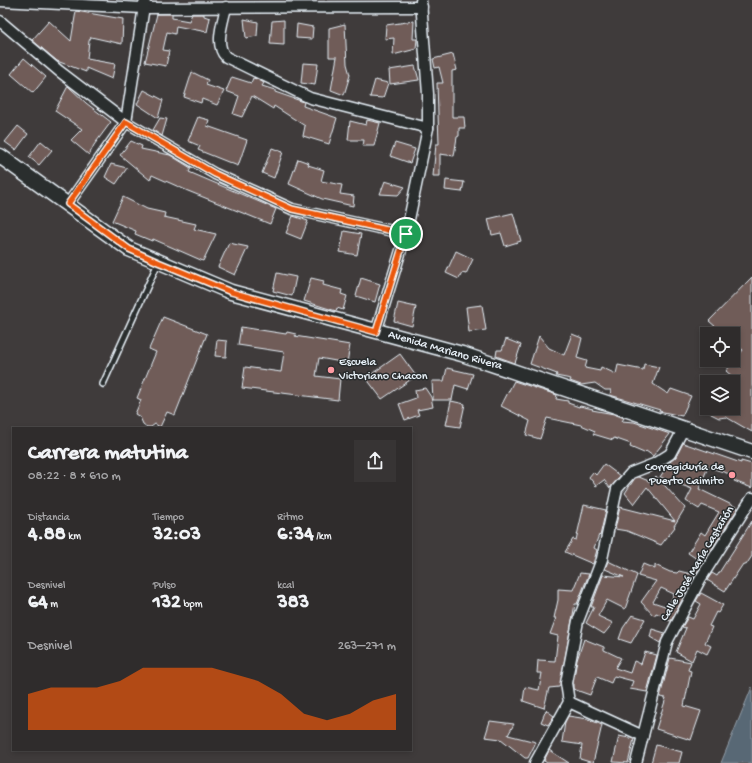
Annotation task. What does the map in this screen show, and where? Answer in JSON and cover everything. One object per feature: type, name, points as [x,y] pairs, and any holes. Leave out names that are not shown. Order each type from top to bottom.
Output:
[{"type":"main road","name":"Avenida Mariano Rivera","points":[[0,156],[129,249],[231,292],[462,354],[752,452]]},
{"type":"street","points":[[0,2],[226,7],[253,3],[422,3],[428,128],[406,234],[376,332]]},
{"type":"street","points":[[68,204],[126,122],[144,4]]},
{"type":"street","points":[[226,7],[220,45],[221,52],[226,57],[310,98],[428,128]]},
{"type":"street","points":[[0,21],[59,71],[126,122],[215,174],[292,209],[406,234]]},
{"type":"street","points":[[535,763],[568,702],[566,683],[578,621],[602,558],[617,489],[631,473],[654,464],[670,454],[684,428]]},
{"type":"street","name":"Calle José María Castañón","points":[[636,763],[666,642],[701,578],[752,498]]},
{"type":"street","points":[[568,702],[643,736]]},
{"type":"lane","points":[[103,384],[158,262]]},
{"type":"water","points":[[752,687],[752,763],[721,763]]},
{"type":"building","points":[[76,11],[123,19],[122,44],[91,37],[89,41],[87,59],[115,64],[112,79],[86,68],[86,72],[57,61],[32,40],[49,21],[71,41]]},
{"type":"building","points":[[157,14],[172,14],[172,18],[189,21],[192,14],[204,14],[204,16],[210,18],[207,32],[176,26],[175,34],[167,32],[163,50],[169,51],[166,66],[145,62]]},
{"type":"building","points":[[244,19],[258,22],[257,36],[246,38]]},
{"type":"building","points":[[284,20],[284,45],[270,44],[272,21]]},
{"type":"building","points":[[414,21],[413,39],[417,39],[416,49],[393,55],[394,38],[385,39],[386,25]]},
{"type":"building","points":[[297,24],[313,27],[312,39],[296,38]]},
{"type":"building","points":[[345,24],[347,64],[350,75],[344,95],[331,90],[337,57],[329,57],[329,28]]},
{"type":"building","points":[[453,54],[457,70],[452,71],[452,117],[464,117],[465,128],[459,128],[459,136],[457,137],[454,156],[440,154],[440,176],[433,176],[436,144],[439,144],[437,83],[443,83],[439,67],[435,68],[433,59]]},
{"type":"building","points":[[24,58],[46,77],[33,93],[11,74]]},
{"type":"building","points":[[303,63],[318,64],[315,85],[301,83]]},
{"type":"building","points":[[415,66],[419,80],[390,84],[389,70]]},
{"type":"building","points":[[192,72],[208,80],[206,85],[224,91],[217,105],[202,99],[201,103],[184,97]]},
{"type":"building","points":[[232,77],[251,83],[253,78],[257,79],[264,83],[262,86],[304,102],[303,106],[337,118],[329,144],[303,136],[305,126],[274,106],[273,109],[252,96],[242,117],[233,114],[239,96],[226,91]]},
{"type":"building","points":[[375,80],[388,83],[383,98],[370,97]]},
{"type":"building","points":[[68,86],[86,103],[111,122],[94,145],[89,155],[71,140],[82,129],[55,111]]},
{"type":"building","points":[[144,90],[163,100],[158,118],[137,104]]},
{"type":"building","points":[[198,117],[209,120],[207,126],[247,140],[238,166],[198,150],[200,146],[188,141]]},
{"type":"building","points":[[160,118],[167,119],[162,136],[153,130]]},
{"type":"building","points":[[367,120],[380,123],[374,146],[363,146],[364,140],[348,140],[350,121],[366,125]]},
{"type":"building","points":[[18,126],[28,134],[16,150],[5,142]]},
{"type":"building","points":[[41,141],[52,150],[39,165],[29,157]]},
{"type":"building","points":[[131,141],[142,146],[141,149],[170,155],[191,168],[189,172],[276,209],[270,224],[152,175],[150,180],[120,155]]},
{"type":"building","points":[[395,143],[415,149],[410,163],[390,156]]},
{"type":"building","points":[[272,148],[283,152],[274,178],[262,173]]},
{"type":"building","points":[[298,159],[309,163],[308,165],[324,170],[321,181],[342,185],[340,194],[354,196],[353,206],[322,199],[289,184]]},
{"type":"building","points":[[111,164],[127,168],[116,184],[105,177]]},
{"type":"building","points":[[446,180],[464,182],[462,192],[445,190]]},
{"type":"building","points":[[385,181],[405,187],[398,195],[380,194]]},
{"type":"building","points":[[123,197],[147,209],[165,213],[164,217],[196,224],[194,229],[216,234],[203,261],[153,239],[152,241],[135,234],[136,231],[112,221]]},
{"type":"building","points":[[513,213],[521,241],[505,246],[501,233],[492,235],[488,219]]},
{"type":"building","points":[[293,216],[308,221],[301,239],[286,233]]},
{"type":"building","points":[[344,231],[361,234],[357,255],[340,252]]},
{"type":"building","points":[[229,243],[248,247],[235,275],[218,267]]},
{"type":"building","points":[[456,251],[473,259],[466,274],[462,273],[459,279],[446,273]]},
{"type":"building","points":[[277,273],[296,277],[292,296],[273,291]]},
{"type":"building","points":[[752,277],[752,432],[726,417],[719,418],[713,415],[740,415],[740,375],[731,375],[726,371],[729,367],[740,367],[740,354],[743,350],[740,347],[740,327],[716,327],[709,321]]},
{"type":"building","points":[[311,278],[324,281],[323,285],[342,290],[341,294],[347,296],[343,310],[337,308],[336,311],[304,301]]},
{"type":"building","points":[[361,278],[380,284],[375,302],[356,296]]},
{"type":"building","points":[[398,303],[416,307],[412,326],[394,321]]},
{"type":"building","points":[[482,305],[486,330],[469,332],[466,307]]},
{"type":"building","points":[[163,317],[207,334],[175,415],[167,412],[160,427],[155,424],[151,427],[147,427],[143,424],[140,417],[135,414],[141,400],[137,398],[156,352],[149,349]]},
{"type":"building","points":[[241,327],[286,334],[287,332],[296,334],[295,336],[350,345],[347,363],[319,358],[316,376],[340,379],[338,400],[242,388],[245,367],[281,372],[284,352],[238,345]]},
{"type":"building","points":[[572,334],[582,338],[577,358],[587,361],[585,368],[600,371],[601,367],[616,374],[618,365],[643,370],[644,364],[659,367],[653,384],[668,394],[671,389],[691,396],[682,416],[659,411],[660,410],[610,395],[611,390],[605,390],[595,383],[581,385],[570,381],[571,379],[556,376],[557,374],[530,364],[539,336],[549,348],[564,355]]},
{"type":"building","points":[[506,339],[521,345],[515,363],[496,356],[497,350],[502,350]]},
{"type":"building","points":[[217,340],[227,341],[226,357],[215,356]]},
{"type":"building","points":[[400,354],[416,376],[382,399],[366,378]]},
{"type":"building","points":[[447,368],[473,374],[468,389],[455,385],[452,400],[433,400],[432,381],[444,381]]},
{"type":"building","points":[[514,381],[557,395],[556,399],[568,401],[568,403],[579,407],[614,414],[624,418],[622,421],[634,422],[670,434],[653,456],[646,451],[644,453],[630,447],[631,444],[614,438],[613,440],[593,434],[595,431],[581,425],[547,418],[540,439],[526,435],[530,421],[501,406]]},
{"type":"building","points":[[425,388],[431,397],[433,407],[417,410],[419,415],[405,420],[399,404],[416,398],[415,390]]},
{"type":"building","points":[[451,401],[465,404],[460,427],[446,425]]},
{"type":"building","points":[[683,443],[741,463],[741,461],[752,464],[752,488],[734,481],[736,476],[708,467],[699,489],[738,508],[696,574],[693,572],[700,561],[688,553],[701,532],[705,535],[719,512],[702,505],[699,509],[686,501],[692,489],[660,477],[670,462],[676,457]]},
{"type":"building","points":[[604,464],[620,476],[610,488],[604,480],[596,486],[589,477],[593,472],[596,475]]},
{"type":"building","points":[[656,476],[685,508],[674,526],[675,527],[661,545],[627,531],[615,529],[620,507],[675,521],[647,487],[634,504],[625,493],[635,478],[639,477],[651,482]]},
{"type":"building","points":[[584,505],[606,510],[600,536],[599,535],[594,548],[597,550],[593,564],[565,552],[573,539],[576,540]]},
{"type":"building","points":[[752,521],[752,556],[746,565],[743,564],[725,591],[707,580],[712,573],[717,576]]},
{"type":"building","points":[[608,561],[637,575],[625,609],[607,600],[598,616],[613,623],[604,634],[586,623],[594,607],[591,607],[603,575],[624,577],[605,569]]},
{"type":"building","points":[[643,564],[655,569],[655,565],[670,572],[677,573],[679,571],[695,575],[671,621],[667,620],[668,618],[656,613],[654,616],[641,602],[656,581],[638,576]],"holes":[[[661,588],[674,594],[668,607],[653,602]]]},
{"type":"building","points":[[580,573],[589,574],[577,604],[575,604],[560,685],[559,687],[549,688],[544,708],[523,701],[525,687],[539,690],[542,673],[537,673],[538,660],[555,661],[558,636],[550,634],[556,618],[554,618],[558,600],[558,589],[573,590]]},
{"type":"building","points":[[701,593],[723,605],[718,613],[716,612],[709,626],[712,627],[705,643],[711,646],[707,654],[697,649],[692,661],[676,652],[686,628],[682,627],[688,617],[693,619],[701,604],[696,601]]},
{"type":"building","points":[[632,615],[645,619],[631,643],[619,639],[623,628]]},
{"type":"building","points":[[652,629],[665,633],[660,643],[650,637]]},
{"type":"building","points":[[584,639],[604,647],[604,650],[621,658],[615,668],[630,673],[634,661],[641,664],[645,652],[657,655],[647,692],[630,689],[633,681],[614,676],[611,683],[597,677],[590,695],[573,689],[577,660]]},
{"type":"building","points":[[670,658],[691,662],[688,670],[691,671],[684,706],[701,711],[691,740],[656,729],[666,698],[660,697]]},
{"type":"building","points":[[546,710],[554,716],[548,725],[541,722]]},
{"type":"building","points":[[568,716],[588,719],[602,725],[593,763],[580,759],[582,745],[562,742],[565,722]]},
{"type":"building","points":[[490,721],[514,724],[508,735],[536,742],[528,758],[525,758],[501,739],[485,737]]},
{"type":"building","points":[[619,736],[634,739],[628,763],[613,762]]},
{"type":"building","points":[[656,745],[682,752],[679,763],[651,763]]},
{"type":"building","points":[[549,750],[569,763],[547,763],[544,761]]},
{"type":"place","name":"Escuela Victoriano Chacon","points":[[331,370]]},
{"type":"place","name":"Corregiduría de Puerto Caimito","points":[[732,475]]},
{"type":"route","points":[[126,122],[215,174],[292,209],[406,234],[376,332],[231,292],[158,262],[129,249],[68,204],[126,122]]}]
